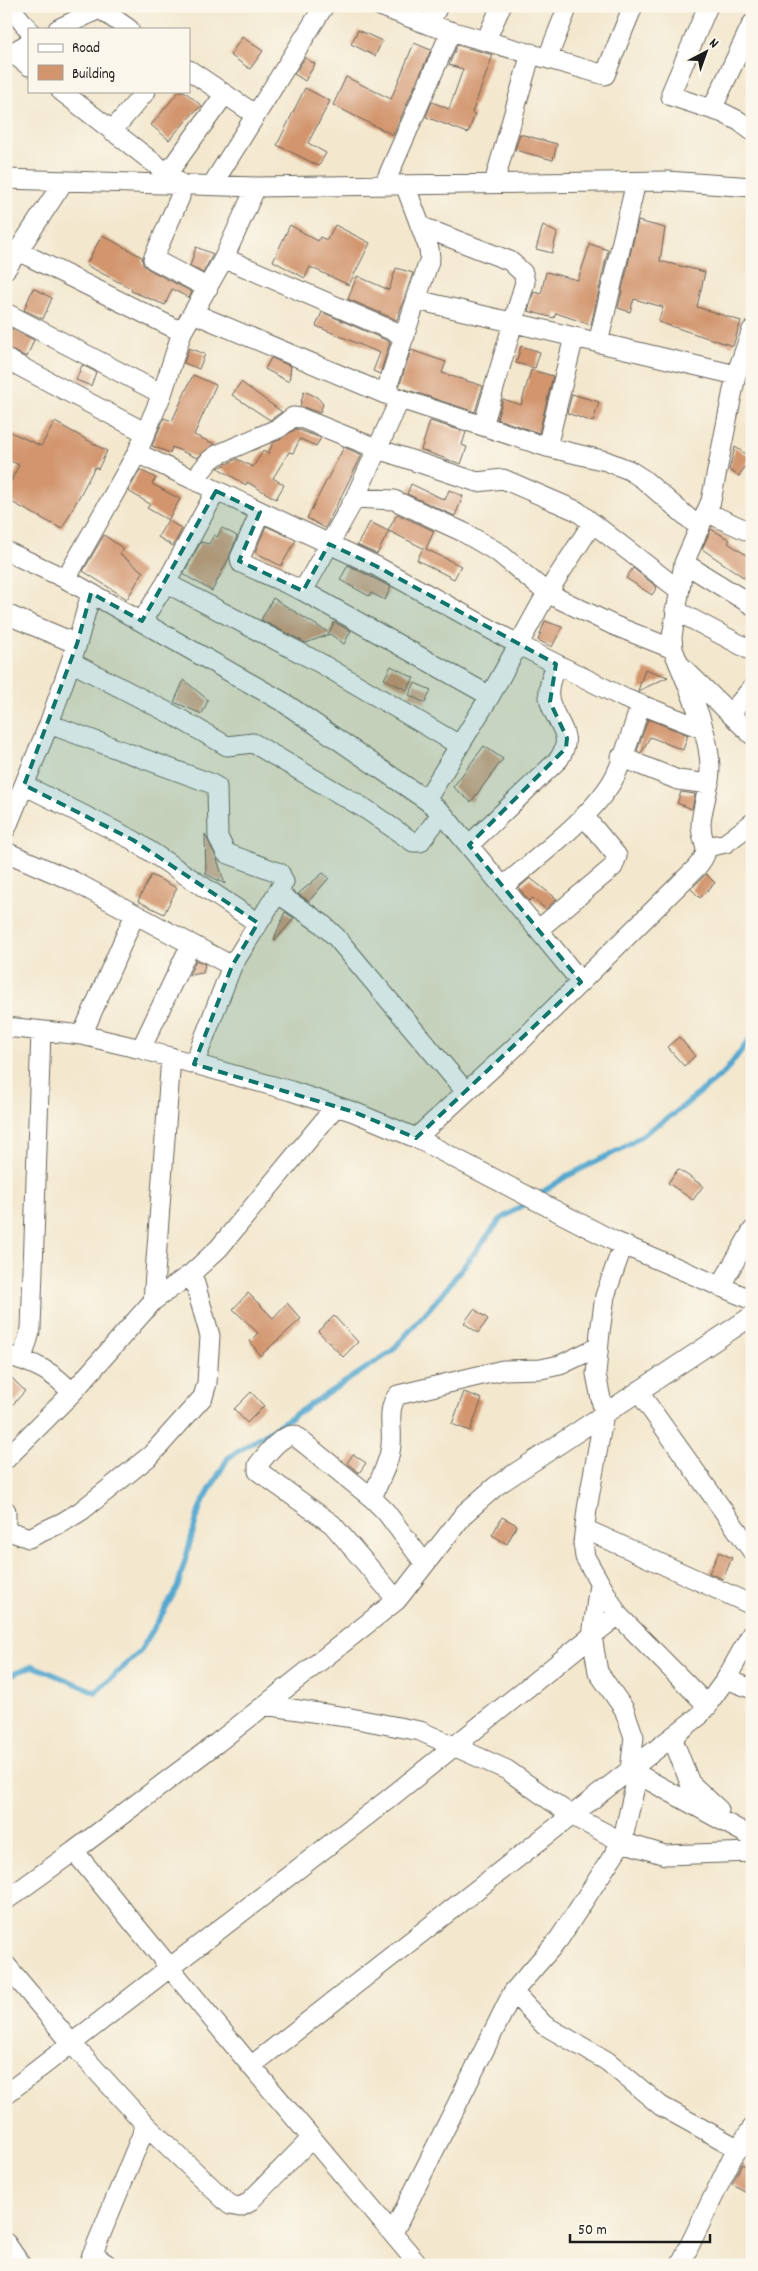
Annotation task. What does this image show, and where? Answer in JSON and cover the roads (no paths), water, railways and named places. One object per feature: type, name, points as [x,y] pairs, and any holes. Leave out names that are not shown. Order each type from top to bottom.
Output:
[{"type":"street","points":[[9,6],[28,29]]},
{"type":"street","points":[[212,185],[324,6]]},
{"type":"street","points":[[380,6],[429,25],[606,74],[633,6]]},
{"type":"street","points":[[429,25],[438,6]]},
{"type":"street","points":[[486,40],[501,6]]},
{"type":"street","points":[[494,184],[539,55],[568,6]]},
{"type":"street","points":[[707,7],[670,93],[674,98],[739,121],[752,132]]},
{"type":"street","points":[[60,28],[94,9],[126,28]]},
{"type":"street","points":[[384,185],[451,31]]},
{"type":"street","points":[[712,110],[750,33]]},
{"type":"street","points":[[9,54],[28,44]]},
{"type":"street","points":[[9,54],[28,65]]},
{"type":"street","points":[[190,71],[256,115]]},
{"type":"street","points":[[62,92],[174,179],[180,197],[152,259],[208,288]]},
{"type":"street","points":[[112,131],[145,92]]},
{"type":"street","points":[[174,179],[225,94]]},
{"type":"street","points":[[6,179],[64,181],[174,179],[212,185],[256,187],[636,182],[698,182],[752,187]]},
{"type":"street","points":[[6,269],[64,181]]},
{"type":"street","points":[[598,343],[636,182]]},
{"type":"street","points":[[303,591],[355,498],[378,448],[393,397],[405,336],[430,258],[429,249],[405,185]]},
{"type":"street","points":[[66,579],[137,453],[162,394],[182,332],[224,258],[256,187]]},
{"type":"street","points":[[420,226],[510,261],[522,273],[525,282],[483,426]]},
{"type":"street","points":[[18,251],[182,332]]},
{"type":"street","points":[[224,258],[405,336]]},
{"type":"street","points":[[417,300],[736,375]]},
{"type":"street","points":[[6,313],[162,394]]},
{"type":"street","points":[[193,313],[393,397],[547,447],[606,461],[629,470],[703,520],[752,533]]},
{"type":"street","points":[[416,1138],[581,982],[700,864],[706,854],[707,847],[701,827],[709,784],[709,746],[676,657],[672,637],[684,564],[715,486],[736,375],[752,330]]},
{"type":"street","points":[[547,447],[574,338]]},
{"type":"street","points":[[6,360],[146,433]]},
{"type":"street","points":[[194,480],[210,460],[217,455],[279,428],[294,417],[477,482],[503,479],[577,511],[679,590]]},
{"type":"street","points":[[137,453],[376,566],[556,664],[641,704],[703,729]]},
{"type":"street","points":[[142,622],[166,583],[216,491]]},
{"type":"street","points":[[355,498],[394,500],[463,532],[500,553],[547,594],[676,657],[752,735]]},
{"type":"street","points":[[260,512],[240,560],[303,591],[490,696]]},
{"type":"street","points":[[426,800],[490,696],[547,594],[592,524]]},
{"type":"street","points":[[6,551],[66,579],[283,702],[426,800],[442,813],[504,886],[581,982]]},
{"type":"street","points":[[684,564],[752,605]]},
{"type":"street","points":[[166,583],[320,663],[459,745]]},
{"type":"street","points":[[6,829],[10,807],[24,785],[49,724],[77,644],[91,593]]},
{"type":"street","points":[[675,610],[752,651]]},
{"type":"street","points":[[6,614],[77,644]]},
{"type":"street","points":[[71,662],[175,716],[227,746],[253,743],[367,810],[414,842],[420,842],[442,813]]},
{"type":"street","points":[[469,845],[560,759],[566,748],[567,738],[550,702],[549,690],[556,664]]},
{"type":"street","points":[[731,713],[752,688]]},
{"type":"street","points":[[504,886],[584,816],[614,779],[641,704]]},
{"type":"street","points":[[49,724],[210,783],[217,788],[218,837],[220,845],[226,853],[280,872],[284,882],[232,966],[194,1064]]},
{"type":"street","points":[[621,757],[678,780],[709,784]]},
{"type":"street","points":[[24,785],[133,840],[258,923]]},
{"type":"street","points":[[539,929],[613,867],[616,862],[617,856],[584,816]]},
{"type":"street","points":[[707,847],[726,843],[752,823]]},
{"type":"street","points":[[6,852],[73,880],[232,966]]},
{"type":"street","points":[[276,893],[321,923],[336,937],[466,1092]]},
{"type":"street","points":[[82,1035],[135,914]]},
{"type":"street","points":[[141,1049],[191,944]]},
{"type":"street","points":[[6,1027],[82,1035],[141,1049],[336,1106],[416,1138],[622,1245],[752,1300]]},
{"type":"street","points":[[41,1031],[31,1328],[14,1357],[46,1369],[60,1380],[72,1394]]},
{"type":"street","points":[[153,1301],[171,1057]]},
{"type":"street","points":[[6,1458],[72,1394],[153,1301],[192,1273],[219,1248],[336,1106]]},
{"type":"street","points":[[720,1287],[752,1231]]},
{"type":"street","points":[[622,1245],[605,1296],[598,1347],[596,1374],[604,1414],[583,1543],[584,1557],[618,1615],[708,1706]]},
{"type":"street","points":[[6,1530],[29,1538],[81,1511],[150,1455],[203,1397],[207,1383],[210,1336],[192,1273]]},
{"type":"street","points":[[6,1900],[74,1851],[265,1705],[397,1600],[465,1513],[496,1486],[752,1316]]},
{"type":"street","points":[[372,1498],[391,1446],[392,1407],[393,1400],[398,1395],[503,1370],[541,1369],[560,1365],[598,1347]]},
{"type":"street","points":[[638,1392],[752,1551]]},
{"type":"street","points":[[397,1600],[332,1524],[258,1471],[258,1465],[288,1435],[294,1435],[372,1498],[386,1512],[425,1564]]},
{"type":"street","points":[[6,1511],[6,1522]]},
{"type":"street","points":[[585,1529],[752,1605]]},
{"type":"street","points":[[393,2233],[514,1992],[559,1939],[622,1842],[636,1782],[630,1770],[634,1737],[624,1709],[598,1672],[592,1636],[600,1584]]},
{"type":"street","points":[[6,2094],[73,2045],[455,1746],[618,1615]]},
{"type":"street","points":[[250,2066],[699,1716],[726,1679],[752,1633]]},
{"type":"street","points":[[726,1679],[752,1689]]},
{"type":"street","points":[[265,1705],[346,1717],[420,1731],[507,1770],[571,1815],[622,1842],[665,1855],[752,1852]]},
{"type":"street","points":[[672,1737],[690,1783],[745,1833]]},
{"type":"street","points":[[630,1770],[745,1833]]},
{"type":"street","points":[[74,1851],[250,2066],[420,2265]]},
{"type":"street","points":[[6,1965],[73,2045],[146,2125],[230,2205],[240,2208],[248,2203],[312,2138]]},
{"type":"street","points":[[514,1992],[544,2025],[607,2060],[661,2106],[739,2149]]},
{"type":"street","points":[[108,2265],[90,2260],[146,2125]]},
{"type":"street","points":[[680,2265],[739,2149],[752,2128]]},
{"type":"street","points":[[6,2244],[21,2265]]},
{"type":"waterway","points":[[6,1677],[33,1666],[96,1692],[139,1653],[177,1589],[200,1507],[228,1458],[391,1352],[442,1294],[500,1220],[567,1176],[623,1148],[675,1113],[725,1072],[752,1036]]}]
